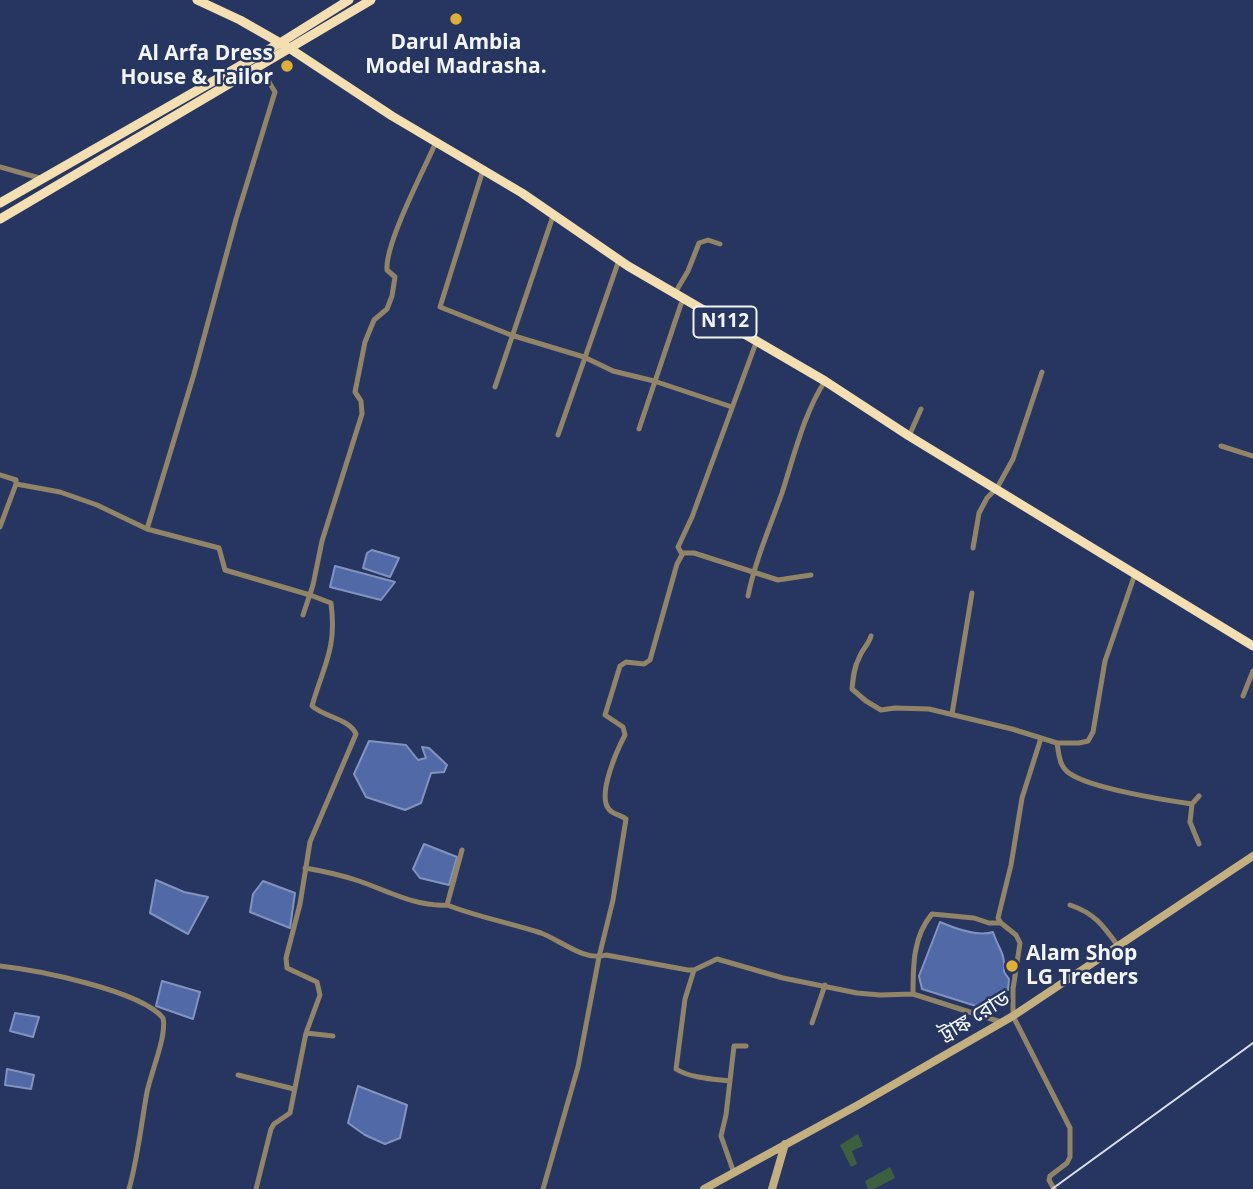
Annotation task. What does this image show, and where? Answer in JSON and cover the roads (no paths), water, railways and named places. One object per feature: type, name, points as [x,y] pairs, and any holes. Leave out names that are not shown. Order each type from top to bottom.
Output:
[{"type":"highway","name":"N112","points":[[197,0],[285,45],[436,142],[522,193],[619,260],[825,381],[909,436],[1253,646]]},
{"type":"highway","points":[[0,219],[249,71],[349,0]]},
{"type":"highway","points":[[0,203],[370,0]]},
{"type":"main road","name":"ট্রাঙ্ক রোড","points":[[704,1189],[1013,1016],[1253,856]]},
{"type":"main road","points":[[772,1189],[785,1144]]},
{"type":"street","points":[[147,529],[275,92],[270,82],[249,71]]},
{"type":"street","points":[[303,615],[322,541],[362,414],[361,401],[355,387],[365,342],[374,320],[387,309],[392,296],[395,277],[387,270],[387,260],[398,227],[436,142]]},
{"type":"street","points":[[0,167],[43,179]]},
{"type":"street","points":[[483,170],[440,307],[511,335],[584,357],[613,371],[654,381],[732,407]]},
{"type":"street","points":[[495,387],[553,216]]},
{"type":"street","points":[[675,293],[688,271],[699,243],[708,240],[720,244]]},
{"type":"street","points":[[558,435],[619,260]]},
{"type":"street","points":[[639,429],[684,300]]},
{"type":"street","points":[[682,554],[678,547],[680,539],[692,517],[757,340]]},
{"type":"street","points":[[973,548],[979,513],[1013,459],[1042,372]]},
{"type":"street","points":[[748,596],[753,572],[818,392],[825,381]]},
{"type":"street","points":[[909,436],[921,409]]},
{"type":"street","points":[[1222,446],[1253,456]]},
{"type":"street","points":[[0,475],[16,480],[0,527]]},
{"type":"street","points":[[16,484],[60,492],[97,505],[147,529],[219,548],[225,570],[331,603],[331,652],[312,706],[350,726],[356,734],[310,842],[300,904],[286,958],[287,968],[312,978],[319,985],[320,995],[306,1033],[290,1113],[271,1129],[256,1189]]},
{"type":"street","points":[[682,554],[694,553],[778,580],[811,575]]},
{"type":"street","points":[[543,1189],[578,1066],[613,900],[626,819],[607,807],[604,796],[625,731],[607,718],[606,709],[623,663],[644,664],[649,660],[682,554]]},
{"type":"street","points":[[871,636],[868,646],[857,661],[852,689],[881,710],[912,708],[952,714],[1057,743],[1088,741],[1093,732],[1105,661],[1136,573]]},
{"type":"street","points":[[952,714],[972,593]]},
{"type":"street","points":[[1242,696],[1253,671]]},
{"type":"street","points":[[1041,737],[1022,798],[1011,865],[998,913],[1001,923],[1016,935],[1020,943],[1013,989],[1013,1016],[1070,1128],[1070,1157],[1067,1163],[1050,1176],[1049,1180],[1054,1189]]},
{"type":"street","points":[[1057,743],[1060,763],[1067,772],[1082,780],[1158,799],[1192,804]]},
{"type":"street","points":[[1199,796],[1192,804],[1190,822],[1199,844]]},
{"type":"street","points":[[447,905],[462,850]]},
{"type":"street","points":[[305,869],[356,880],[413,901],[435,906],[447,905],[540,933],[599,957],[606,955],[680,970],[694,970],[717,959],[783,978],[880,995],[913,995],[1001,1022]]},
{"type":"street","points":[[1069,905],[1087,911],[1118,946]]},
{"type":"street","points":[[913,995],[913,961],[923,925],[932,914],[1001,923]]},
{"type":"street","points":[[0,966],[43,973],[95,987],[138,1001],[158,1012],[163,1018],[162,1035],[147,1094],[136,1165],[129,1189]]},
{"type":"street","points":[[694,970],[685,999],[676,1069],[692,1075],[729,1081]]},
{"type":"street","points":[[812,1024],[825,985]]},
{"type":"street","points":[[306,1033],[333,1036]]},
{"type":"street","points":[[734,1172],[721,1136],[734,1046],[746,1046]]},
{"type":"street","points":[[238,1075],[294,1089]]},
{"type":"water","points":[[372,550],[399,558],[390,577],[363,568],[367,553]]},
{"type":"water","points":[[335,566],[395,582],[381,600],[330,587]]},
{"type":"water","points":[[369,741],[406,745],[418,760],[426,758],[422,747],[429,748],[447,765],[444,772],[431,773],[421,803],[405,810],[366,797],[354,774]]},
{"type":"water","points":[[424,844],[457,857],[449,885],[420,878],[413,869]]},
{"type":"water","points":[[156,880],[184,892],[208,897],[188,934],[150,913]]},
{"type":"water","points":[[263,881],[295,893],[290,928],[250,912],[253,894]]},
{"type":"water","points":[[940,922],[973,933],[993,932],[1003,955],[1004,972],[1009,979],[1008,990],[976,1006],[922,989],[919,976]]},
{"type":"water","points":[[162,981],[200,992],[193,1019],[156,1006]]},
{"type":"water","points":[[15,1013],[39,1017],[33,1037],[10,1031]]},
{"type":"water","points":[[7,1069],[34,1075],[31,1089],[5,1085]]},
{"type":"water","points":[[358,1086],[407,1105],[400,1138],[385,1144],[348,1123]]},
{"type":"railway","points":[[1052,1189],[1253,1043]]},
{"type":"place","name":"Darul Ambia Model Madrasha.","points":[[456,19]]},
{"type":"place","name":"Al Arfa Dress House & Tailor","points":[[287,66]]},
{"type":"place","name":"Alam Shop LG Treders","points":[[1012,966]]}]
